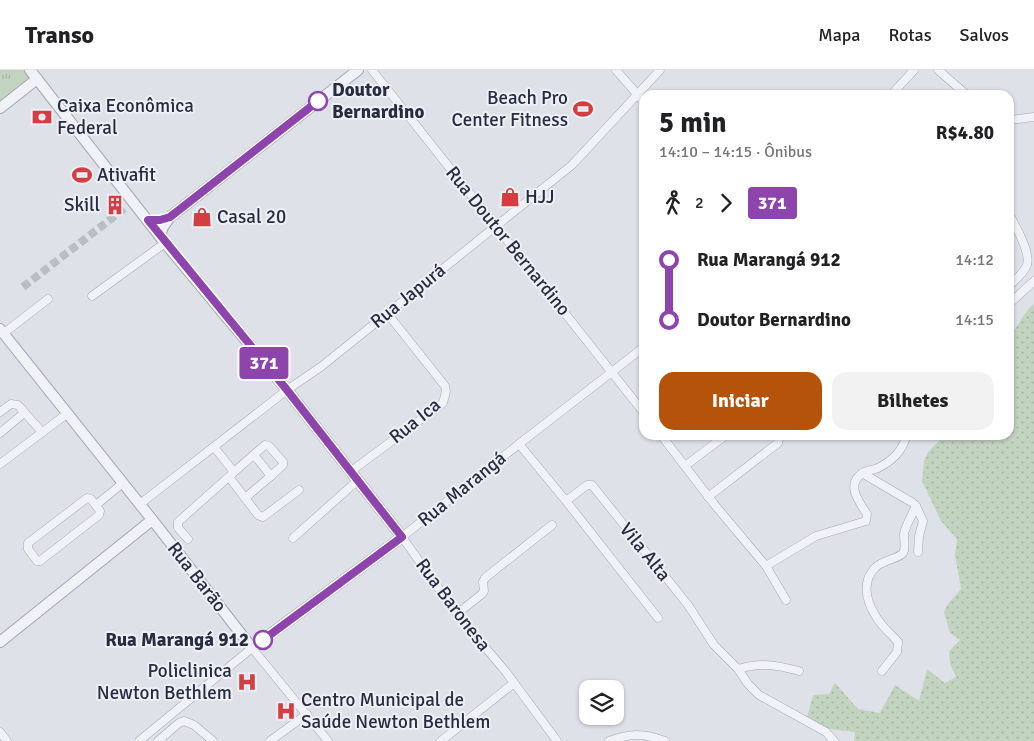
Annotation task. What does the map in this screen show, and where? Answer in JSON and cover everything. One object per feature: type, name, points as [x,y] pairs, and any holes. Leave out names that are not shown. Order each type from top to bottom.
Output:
[{"type":"street","name":"Rua Baronesa","points":[[30,70],[129,205],[148,220],[287,390],[402,537],[457,614],[514,683],[558,741]]},
{"type":"street","points":[[92,296],[162,239],[163,227],[170,217],[358,70]]},
{"type":"street","name":"Rua Doutor Bernardino","points":[[372,70],[639,407]]},
{"type":"street","points":[[616,70],[637,95]]},
{"type":"street","name":"Rua Japurá","points":[[642,90],[660,70]]},
{"type":"street","points":[[895,90],[914,70]]},
{"type":"street","points":[[938,70],[961,90]]},
{"type":"street","points":[[0,108],[37,79]]},
{"type":"street","name":"Rua Japurá","points":[[140,504],[287,390],[322,366],[572,165],[637,95]]},
{"type":"street","points":[[1014,120],[1034,118]]},
{"type":"street","points":[[148,220],[160,220],[170,217]]},
{"type":"street","points":[[1014,223],[1028,257],[1027,265],[1014,281]]},
{"type":"street","points":[[1014,299],[1034,281]]},
{"type":"street","points":[[2,331],[48,299]]},
{"type":"street","name":"Rua Ica","points":[[350,472],[443,403],[446,396],[445,386],[387,313]]},
{"type":"street","name":"Rua Barão","points":[[2,331],[252,648],[328,741]]},
{"type":"street","name":"Rua Marangá","points":[[139,741],[252,648],[402,537],[639,352]]},
{"type":"street","points":[[0,412],[11,404],[18,405],[42,432]]},
{"type":"street","points":[[0,433],[24,413]]},
{"type":"street","points":[[0,464],[68,413]]},
{"type":"street","points":[[665,440],[708,497],[766,566],[786,600]]},
{"type":"street","points":[[684,466],[719,440]]},
{"type":"street","points":[[708,497],[778,443],[779,440]]},
{"type":"street","points":[[766,566],[816,536],[866,521],[867,514],[857,500],[854,489],[857,479],[862,473],[878,468],[894,458],[900,452],[905,440]]},
{"type":"street","name":"Vila Alta","points":[[519,444],[658,618]]},
{"type":"street","points":[[188,539],[178,528],[178,522],[231,474],[267,445],[283,462],[283,466],[245,498]]},
{"type":"street","points":[[214,447],[245,498],[258,515],[264,517],[300,490]]},
{"type":"street","points":[[254,455],[271,476]]},
{"type":"street","points":[[862,473],[916,506],[923,521],[919,536],[918,552]]},
{"type":"street","points":[[292,538],[357,481]]},
{"type":"street","points":[[96,505],[123,483]]},
{"type":"street","name":"Vila Alta","points":[[566,501],[587,485],[592,485],[688,605],[714,646],[738,669]]},
{"type":"street","points":[[87,498],[91,498],[96,505],[100,511],[99,515],[40,561],[36,560],[28,549],[28,543],[87,498]]},
{"type":"street","points":[[882,671],[897,652],[898,642],[872,609],[866,593],[867,582],[870,573],[876,566],[902,553],[904,550],[905,532],[916,506]]},
{"type":"street","points":[[0,642],[152,520]]},
{"type":"street","points":[[457,614],[482,594],[485,578],[552,525]]},
{"type":"street","points":[[799,671],[768,664],[738,669],[748,684],[759,695],[826,732],[834,741]]},
{"type":"street","points":[[441,741],[514,683]]},
{"type":"street","points":[[270,741],[307,714]]},
{"type":"street","points":[[158,741],[184,721],[194,725],[213,741]]},
{"type":"street","points":[[0,732],[7,741]]},
{"type":"street","points":[[609,741],[636,734],[651,736],[665,741]]},
{"type":"green space","points":[[0,70],[25,70],[33,79],[0,103]]},
{"type":"green space","points":[[1034,304],[1034,741],[854,741],[855,732],[830,729],[807,717],[813,695],[829,694],[835,683],[858,709],[880,713],[895,685],[919,701],[927,669],[945,683],[956,677],[950,664],[949,651],[960,640],[950,633],[944,612],[948,604],[961,589],[955,556],[957,539],[941,521],[922,481],[924,461],[928,452],[940,440],[1014,440],[1014,331]]},
{"type":"tunnel","points":[[23,287],[125,208]]},
{"type":"bus line","name":"371","points":[[263,640],[402,537],[287,390],[148,220],[160,220],[170,217],[318,101]]},
{"type":"place","name":"Doutor Bernardino","points":[[318,101]]},
{"type":"place","name":"Beach Pro Center Fitness","points":[[583,109]]},
{"type":"place","name":"Caixa Econômica Federal","points":[[42,117]]},
{"type":"place","name":"Ativafit","points":[[82,175]]},
{"type":"place","name":"HJJ","points":[[510,197]]},
{"type":"place","name":"Skill","points":[[115,205]]},
{"type":"place","name":"Casal 20","points":[[202,217]]},
{"type":"place","name":"Rua Marangá 912","points":[[263,640]]},
{"type":"place","name":"Policlinica Newton Bethlem","points":[[247,682]]},
{"type":"place","name":"Centro Municipal de Saúde Newton Bethlem","points":[[286,711]]}]
